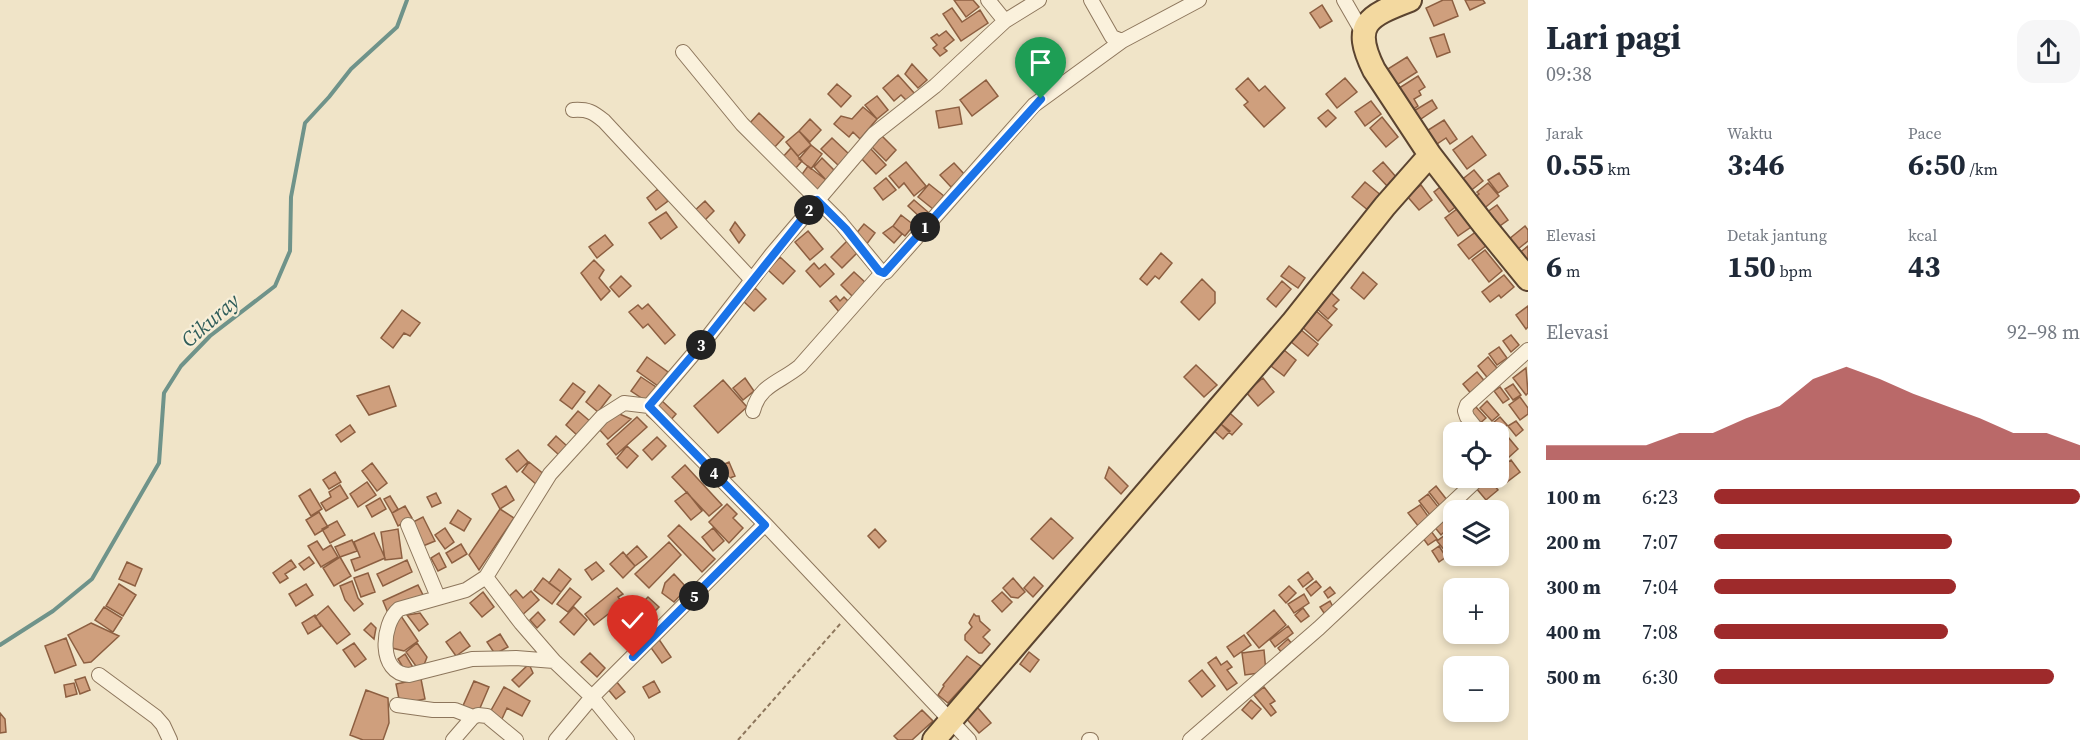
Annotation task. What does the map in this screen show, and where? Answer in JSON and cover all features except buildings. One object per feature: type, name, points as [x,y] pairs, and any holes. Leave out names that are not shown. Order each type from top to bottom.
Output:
[{"type":"main road","points":[[1410,0],[1379,14],[1371,20],[1363,33],[1365,48],[1374,70],[1430,155],[1528,279]]},
{"type":"main road","points":[[934,740],[1292,323],[1385,206],[1430,155]]},
{"type":"street","points":[[988,0],[1005,21]]},
{"type":"street","points":[[649,406],[707,338],[817,200],[874,134],[935,86],[1005,21],[1039,0]]},
{"type":"street","points":[[1090,0],[1112,38],[1122,41]]},
{"type":"street","points":[[753,411],[756,398],[800,366],[1034,105],[1122,41],[1199,0]]},
{"type":"street","points":[[1344,0],[1363,33]]},
{"type":"street","points":[[682,52],[742,124],[840,222],[882,273]]},
{"type":"street","points":[[573,111],[594,112],[752,280]]},
{"type":"street","points":[[1471,422],[1465,411],[1467,405],[1528,350]]},
{"type":"street","points":[[554,662],[516,658],[472,659],[409,675],[397,672],[388,662],[386,648],[388,632],[392,617],[402,608],[466,590],[486,577],[550,474],[595,424],[624,403],[649,406],[969,740]]},
{"type":"street","points":[[1190,740],[1319,628],[1468,488]]},
{"type":"street","points":[[408,525],[438,597]]},
{"type":"street","points":[[556,740],[592,697],[765,525]]},
{"type":"street","points":[[486,577],[554,662],[592,697],[627,740]]},
{"type":"street","points":[[99,675],[156,717],[163,725],[170,740]]},
{"type":"street","points":[[397,705],[433,710],[455,710],[473,717]]},
{"type":"street","points":[[453,740],[473,717],[478,715],[487,716],[516,740]]},
{"type":"path","points":[[738,740],[849,614]]},
{"type":"waterway","name":"Cikuray","points":[[0,645],[53,611],[92,579],[159,463],[164,393],[181,366],[210,336],[275,286],[290,251],[291,197],[305,123],[351,69],[397,27],[407,0]]},
{"type":"route","points":[[633,657],[765,525],[649,406],[707,338],[817,200],[840,222],[879,271],[884,273],[1041,99]]}]
